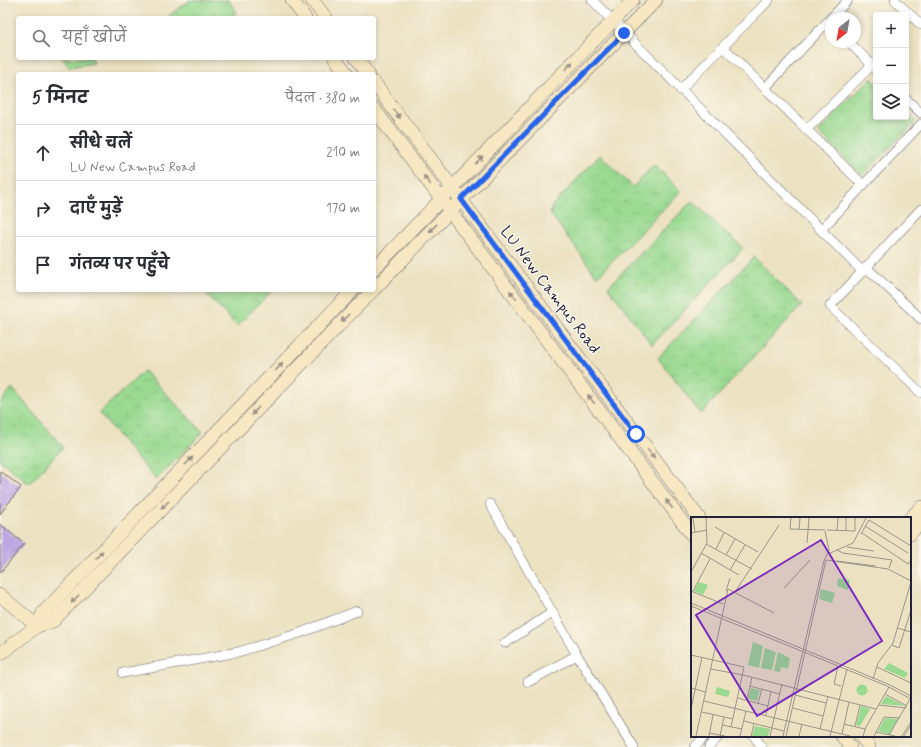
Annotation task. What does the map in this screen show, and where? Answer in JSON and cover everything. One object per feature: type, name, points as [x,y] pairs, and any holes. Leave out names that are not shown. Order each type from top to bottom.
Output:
[{"type":"street","points":[[292,0],[304,16]]},
{"type":"street","points":[[592,0],[612,22],[821,230],[921,319]]},
{"type":"street","points":[[376,267],[633,0]]},
{"type":"street","points":[[376,286],[656,0]]},
{"type":"street","points":[[680,90],[769,0]]},
{"type":"street","points":[[838,12],[848,0]]},
{"type":"street","points":[[895,0],[921,25]]},
{"type":"street","points":[[318,2],[325,16]]},
{"type":"street","points":[[765,88],[825,26]]},
{"type":"street","points":[[723,47],[863,185]]},
{"type":"street","points":[[854,48],[873,66]]},
{"type":"street","points":[[336,60],[346,72]]},
{"type":"street","points":[[358,60],[366,72]]},
{"type":"street","points":[[806,130],[873,68]]},
{"type":"street","name":"LU New Campus Road","points":[[376,86],[698,517]]},
{"type":"street","points":[[909,102],[921,113]]},
{"type":"street","name":"LU New Campus Road","points":[[376,113],[691,534]]},
{"type":"street","points":[[821,230],[921,124]]},
{"type":"street","points":[[921,209],[830,306],[921,393]]},
{"type":"street","points":[[238,419],[352,292]]},
{"type":"street","points":[[2,650],[37,626],[43,613],[238,419],[370,292]]},
{"type":"street","points":[[490,504],[577,655],[633,747]]},
{"type":"street","points":[[911,518],[921,507]]},
{"type":"street","points":[[911,533],[921,522]]},
{"type":"street","points":[[0,595],[37,626]]},
{"type":"street","points":[[123,673],[238,652],[300,633],[357,611]]},
{"type":"street","points":[[505,643],[553,612]]},
{"type":"street","points":[[528,682],[577,655]]},
{"type":"street","points":[[695,747],[704,737]]},
{"type":"street","points":[[708,747],[718,737]]},
{"type":"street","points":[[755,737],[762,747]]},
{"type":"street","points":[[843,737],[850,747]]},
{"type":"street","points":[[862,737],[869,747]]},
{"type":"green space","points":[[190,0],[228,0],[237,12],[232,16],[169,16]]},
{"type":"green space","points":[[64,60],[93,60],[94,63],[69,67]]},
{"type":"green space","points":[[871,78],[873,80],[873,120],[909,120],[909,115],[916,122],[862,175],[818,132]]},
{"type":"green space","points":[[600,155],[633,187],[654,165],[681,191],[597,277],[550,213],[553,205]]},
{"type":"green space","points":[[692,201],[743,248],[652,345],[608,287]]},
{"type":"green space","points":[[754,257],[802,305],[701,414],[658,358]]},
{"type":"green space","points":[[208,292],[271,292],[237,326],[206,294]]},
{"type":"green space","points":[[144,371],[203,432],[156,480],[99,413]]},
{"type":"green space","points":[[12,388],[63,447],[29,484],[0,460],[0,403]]},
{"type":"building","points":[[0,471],[21,487],[0,514]]},
{"type":"building","points":[[0,524],[24,544],[0,573]]},
{"type":"route","points":[[624,33],[461,199],[636,434]]}]
